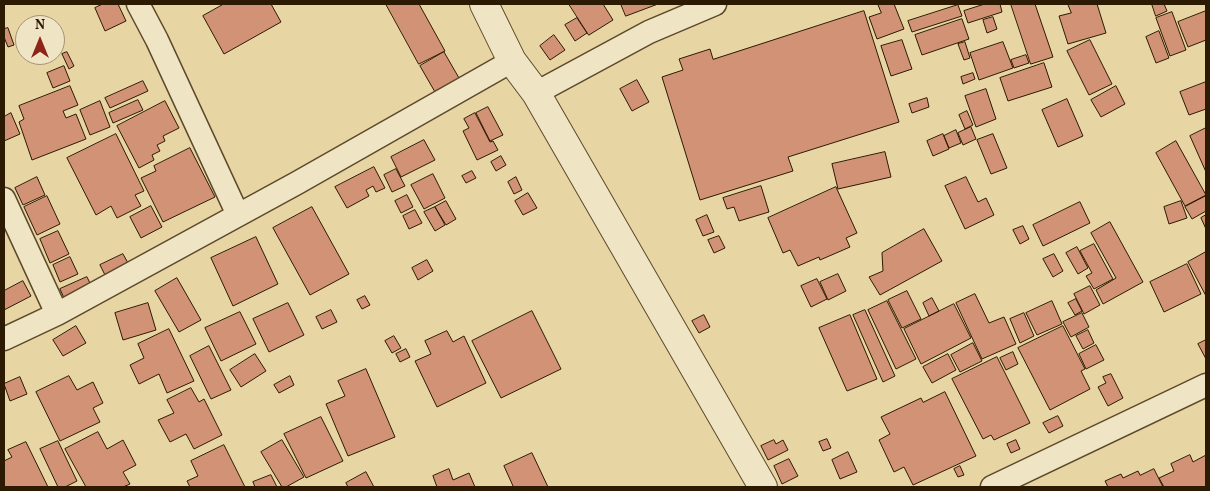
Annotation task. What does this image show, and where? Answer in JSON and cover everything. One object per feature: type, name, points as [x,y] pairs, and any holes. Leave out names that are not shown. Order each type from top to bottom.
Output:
[{"type":"street","points":[[138,4],[157,40],[238,215]]},
{"type":"street","points":[[484,4],[512,61],[536,93],[763,487]]},
{"type":"street","points":[[536,93],[649,32],[715,4]]},
{"type":"street","points":[[4,340],[57,314],[238,215],[512,61]]},
{"type":"street","points":[[4,199],[57,314]]},
{"type":"street","points":[[992,487],[1206,385]]},
{"type":"building","points":[[103,4],[118,4],[126,21],[105,31],[95,8]]},
{"type":"building","points":[[224,4],[271,4],[281,22],[224,54],[203,16]]},
{"type":"building","points":[[386,4],[419,4],[445,51],[419,64]]},
{"type":"building","points":[[569,4],[603,4],[613,20],[589,35]]},
{"type":"building","points":[[621,4],[658,4],[626,16]]},
{"type":"building","points":[[878,4],[894,4],[904,29],[877,39],[869,17],[881,13]]},
{"type":"building","points":[[985,4],[1000,4],[1002,12],[968,23],[964,11]]},
{"type":"building","points":[[1011,4],[1035,4],[1053,57],[1031,64]]},
{"type":"building","points":[[1068,4],[1097,4],[1106,33],[1068,44],[1059,16],[1071,13]]},
{"type":"building","points":[[1152,4],[1164,4],[1167,11],[1156,16]]},
{"type":"building","points":[[958,5],[962,16],[912,32],[908,21]]},
{"type":"building","points":[[864,11],[899,122],[788,157],[793,171],[700,200],[662,77],[683,70],[679,59],[710,49],[713,59]]},
{"type":"building","points":[[1206,11],[1206,40],[1188,47],[1178,22]]},
{"type":"building","points":[[1172,12],[1186,50],[1170,56],[1156,18]]},
{"type":"building","points":[[993,17],[997,29],[987,33],[983,20]]},
{"type":"building","points":[[577,18],[587,33],[575,41],[565,25]]},
{"type":"building","points":[[962,19],[969,39],[922,55],[915,35]]},
{"type":"building","points":[[8,28],[14,45],[8,47],[4,37],[4,29]]},
{"type":"building","points":[[1159,31],[1169,58],[1156,63],[1146,37]]},
{"type":"building","points":[[554,35],[565,50],[550,60],[540,46]]},
{"type":"building","points":[[902,40],[912,69],[891,76],[881,46]]},
{"type":"building","points":[[1090,40],[1112,84],[1089,95],[1067,51]]},
{"type":"building","points":[[965,42],[970,58],[964,60],[958,44]]},
{"type":"building","points":[[1003,42],[1013,68],[979,80],[970,53]]},
{"type":"building","points":[[67,52],[74,66],[69,69],[65,60],[65,53]]},
{"type":"building","points":[[444,52],[459,78],[435,92],[420,66]]},
{"type":"building","points":[[1026,55],[1029,63],[1014,68],[1011,60]]},
{"type":"building","points":[[1044,63],[1052,87],[1008,101],[1000,78]]},
{"type":"building","points":[[64,66],[70,81],[53,88],[47,73]]},
{"type":"building","points":[[973,73],[975,79],[963,84],[961,77]]},
{"type":"building","points":[[637,80],[649,102],[632,111],[620,89]]},
{"type":"building","points":[[143,81],[148,91],[110,108],[105,98]]},
{"type":"building","points":[[1206,82],[1206,109],[1189,115],[1180,92]]},
{"type":"building","points":[[70,86],[78,105],[63,111],[66,118],[76,114],[86,139],[32,160],[19,122],[24,119],[19,106]]},
{"type":"building","points":[[1116,86],[1125,104],[1101,117],[1091,100]]},
{"type":"building","points":[[986,89],[996,119],[976,127],[965,96]]},
{"type":"building","points":[[927,98],[929,107],[912,113],[909,104]]},
{"type":"building","points":[[1067,99],[1083,136],[1058,147],[1042,110]]},
{"type":"building","points":[[138,100],[143,110],[113,123],[109,113]]},
{"type":"building","points":[[100,101],[110,127],[90,135],[80,110]]},
{"type":"building","points":[[165,101],[179,128],[163,136],[165,141],[157,145],[160,151],[152,155],[154,160],[139,168],[117,126]]},
{"type":"building","points":[[488,107],[503,135],[490,141],[476,113]]},
{"type":"building","points":[[967,111],[973,125],[965,129],[959,115]]},
{"type":"building","points":[[11,113],[20,134],[4,141],[4,117]]},
{"type":"building","points":[[475,113],[490,142],[493,141],[498,150],[477,160],[463,131],[469,128],[464,119]]},
{"type":"building","points":[[971,127],[976,139],[963,145],[958,133]]},
{"type":"building","points":[[1206,128],[1206,172],[1190,136]]},
{"type":"building","points":[[956,130],[961,143],[949,148],[944,136]]},
{"type":"building","points":[[116,134],[144,191],[135,195],[141,206],[117,218],[111,206],[96,215],[67,158]]},
{"type":"building","points":[[943,134],[949,149],[933,156],[927,141]]},
{"type":"building","points":[[993,134],[1007,168],[991,174],[977,140]]},
{"type":"building","points":[[424,140],[435,160],[401,177],[391,157]]},
{"type":"building","points":[[1176,141],[1206,195],[1185,206],[1156,153]]},
{"type":"building","points":[[190,148],[215,197],[163,222],[141,178],[156,171],[154,166]]},
{"type":"building","points":[[885,152],[891,177],[838,189],[832,164]]},
{"type":"building","points":[[501,156],[506,165],[496,171],[491,162]]},
{"type":"building","points":[[374,167],[385,188],[376,192],[373,186],[366,190],[369,196],[347,208],[335,187]]},
{"type":"building","points":[[396,169],[405,186],[392,192],[384,175]]},
{"type":"building","points":[[472,171],[476,178],[466,183],[462,176]]},
{"type":"building","points":[[433,174],[445,198],[424,209],[411,185]]},
{"type":"building","points":[[37,177],[45,195],[23,205],[15,188]]},
{"type":"building","points":[[516,177],[522,190],[514,194],[508,182]]},
{"type":"building","points":[[966,177],[978,202],[986,198],[994,215],[965,229],[945,186]]},
{"type":"building","points":[[761,186],[769,212],[739,221],[734,207],[727,209],[723,198]]},
{"type":"building","points":[[836,187],[857,233],[846,238],[850,247],[820,260],[819,257],[798,266],[790,250],[783,253],[768,218]]},
{"type":"building","points":[[528,193],[537,208],[523,215],[515,201]]},
{"type":"building","points":[[407,195],[413,207],[401,213],[395,201]]},
{"type":"building","points":[[47,196],[60,224],[37,235],[24,207]]},
{"type":"building","points":[[1206,196],[1206,211],[1192,219],[1185,207]]},
{"type":"building","points":[[446,201],[456,219],[446,225],[435,207]]},
{"type":"building","points":[[1181,201],[1187,218],[1169,224],[1164,207]]},
{"type":"building","points":[[1080,202],[1090,223],[1043,246],[1033,225]]},
{"type":"building","points":[[151,206],[162,227],[141,238],[130,217]]},
{"type":"building","points":[[312,207],[349,274],[310,295],[273,228]]},
{"type":"building","points":[[435,207],[445,225],[435,231],[424,212]]},
{"type":"building","points":[[415,210],[422,223],[409,229],[403,216]]},
{"type":"building","points":[[707,215],[714,232],[703,236],[696,220]]},
{"type":"building","points":[[1206,215],[1206,229],[1201,218]]},
{"type":"building","points":[[1110,222],[1143,282],[1103,304],[1096,290],[1116,278],[1091,233]]},
{"type":"building","points":[[1023,226],[1029,239],[1020,244],[1013,230]]},
{"type":"building","points":[[924,229],[942,261],[880,295],[869,277],[883,271],[882,253]]},
{"type":"building","points":[[58,231],[69,254],[50,263],[40,239]]},
{"type":"building","points":[[719,236],[725,248],[714,253],[708,240]]},
{"type":"building","points":[[256,237],[278,284],[233,306],[211,258]]},
{"type":"building","points":[[1094,244],[1113,279],[1094,289],[1086,276],[1092,273],[1080,251]]},
{"type":"building","points":[[1077,247],[1088,268],[1078,274],[1066,253]]},
{"type":"building","points":[[1206,252],[1206,296],[1188,262]]},
{"type":"building","points":[[123,254],[128,263],[105,275],[100,265]]},
{"type":"building","points":[[1054,254],[1063,271],[1053,277],[1043,259]]},
{"type":"building","points":[[70,257],[78,274],[60,282],[53,265]]},
{"type":"building","points":[[427,260],[433,271],[418,280],[412,268]]},
{"type":"building","points":[[1187,264],[1201,294],[1164,312],[1150,282]]},
{"type":"building","points":[[838,274],[846,291],[828,300],[820,282]]},
{"type":"building","points":[[87,277],[91,285],[64,298],[60,289]]},
{"type":"building","points":[[177,278],[201,320],[179,332],[155,291]]},
{"type":"building","points":[[817,279],[827,299],[811,307],[801,286]]},
{"type":"building","points":[[23,281],[31,296],[4,310],[4,291]]},
{"type":"building","points":[[1090,286],[1100,305],[1084,314],[1074,294]]},
{"type":"building","points":[[907,291],[921,319],[902,328],[888,300]]},
{"type":"building","points":[[975,294],[989,323],[1004,317],[1016,344],[982,359],[956,303]]},
{"type":"building","points":[[365,296],[370,305],[362,309],[357,300]]},
{"type":"building","points":[[932,298],[939,311],[929,316],[923,303]]},
{"type":"building","points":[[1076,299],[1082,311],[1075,315],[1068,303]]},
{"type":"building","points":[[887,301],[916,359],[896,369],[868,310]]},
{"type":"building","points":[[1052,301],[1062,324],[1037,335],[1026,313]]},
{"type":"building","points":[[148,303],[156,330],[123,340],[115,313]]},
{"type":"building","points":[[288,303],[304,335],[269,352],[253,319]]},
{"type":"building","points":[[954,304],[971,338],[921,364],[904,329]]},
{"type":"building","points":[[331,310],[337,322],[322,329],[316,317]]},
{"type":"building","points":[[865,310],[895,376],[883,382],[853,315]]},
{"type":"building","points":[[532,311],[561,369],[501,398],[472,341]]},
{"type":"building","points":[[240,312],[256,344],[221,361],[205,328]]},
{"type":"building","points":[[1024,313],[1034,336],[1020,343],[1010,319]]},
{"type":"building","points":[[1082,313],[1089,327],[1071,337],[1063,322]]},
{"type":"building","points":[[704,315],[710,327],[699,333],[692,321]]},
{"type":"building","points":[[850,315],[877,379],[847,391],[819,328]]},
{"type":"building","points":[[76,326],[86,343],[63,356],[53,340]]},
{"type":"building","points":[[1063,326],[1085,369],[1081,371],[1090,389],[1050,410],[1018,348]]},
{"type":"building","points":[[169,329],[194,381],[167,393],[159,374],[139,384],[130,365],[144,358],[138,344]]},
{"type":"building","points":[[1088,330],[1094,343],[1083,349],[1076,336]]},
{"type":"building","points":[[447,331],[453,342],[464,336],[486,383],[437,407],[415,361],[431,354],[425,341]]},
{"type":"building","points":[[394,336],[401,348],[392,353],[385,341]]},
{"type":"building","points":[[1206,340],[1206,359],[1198,344]]},
{"type":"building","points":[[973,343],[982,361],[960,372],[951,355]]},
{"type":"building","points":[[1096,345],[1104,360],[1086,369],[1079,354]]},
{"type":"building","points":[[209,346],[231,390],[211,399],[190,356]]},
{"type":"building","points":[[406,349],[410,357],[400,362],[396,354]]},
{"type":"building","points":[[1013,352],[1018,364],[1006,370],[1000,358]]},
{"type":"building","points":[[255,354],[266,371],[241,387],[230,370]]},
{"type":"building","points":[[948,354],[956,370],[932,383],[923,367]]},
{"type":"building","points":[[997,357],[1030,423],[994,440],[991,435],[983,439],[952,379]]},
{"type":"building","points":[[366,369],[395,437],[348,456],[326,404],[345,396],[338,381]]},
{"type":"building","points":[[1111,374],[1123,398],[1108,406],[1098,387],[1106,383],[1103,377]]},
{"type":"building","points":[[69,376],[77,390],[93,382],[103,403],[93,408],[100,422],[60,441],[36,392]]},
{"type":"building","points":[[290,376],[294,385],[279,393],[274,385]]},
{"type":"building","points":[[20,377],[27,394],[10,401],[4,384]]},
{"type":"building","points":[[191,388],[199,402],[204,399],[222,435],[194,449],[186,434],[170,442],[158,420],[174,413],[167,400]]},
{"type":"building","points":[[945,392],[976,456],[913,485],[904,467],[894,472],[879,440],[890,434],[881,417],[921,398],[923,402]]},
{"type":"building","points":[[1058,416],[1063,426],[1049,433],[1043,423]]},
{"type":"building","points":[[321,417],[343,461],[306,478],[284,434]]},
{"type":"building","points":[[98,432],[107,449],[123,440],[136,465],[123,472],[130,484],[123,487],[86,487],[65,449]]},
{"type":"building","points":[[827,439],[831,448],[823,451],[819,442]]},
{"type":"building","points":[[282,440],[304,477],[286,487],[282,487],[261,452]]},
{"type":"building","points":[[774,440],[776,444],[783,440],[788,450],[768,460],[761,446]]},
{"type":"building","points":[[1016,440],[1020,449],[1011,453],[1007,444]]},
{"type":"building","points":[[58,441],[77,481],[65,487],[58,487],[40,449]]},
{"type":"building","points":[[26,442],[48,487],[4,487],[4,461],[12,457],[8,450]]},
{"type":"building","points":[[224,445],[245,487],[190,487],[187,481],[198,476],[191,461]]},
{"type":"building","points":[[848,452],[857,472],[840,479],[832,460]]},
{"type":"building","points":[[532,453],[548,487],[511,487],[513,486],[504,466]]},
{"type":"building","points":[[1190,455],[1193,462],[1206,455],[1206,487],[1164,487],[1159,478],[1174,471],[1171,464]]},
{"type":"building","points":[[789,459],[798,476],[782,484],[774,466]]},
{"type":"building","points":[[960,466],[964,475],[958,477],[954,469]]},
{"type":"building","points":[[449,469],[453,480],[469,473],[475,487],[437,487],[433,476]]},
{"type":"building","points":[[1154,469],[1163,487],[1108,487],[1105,481],[1121,474],[1123,478],[1138,471],[1140,475]]},
{"type":"building","points":[[366,472],[374,487],[348,487],[346,483]]},
{"type":"building","points":[[271,475],[277,487],[255,487],[253,482]]}]
